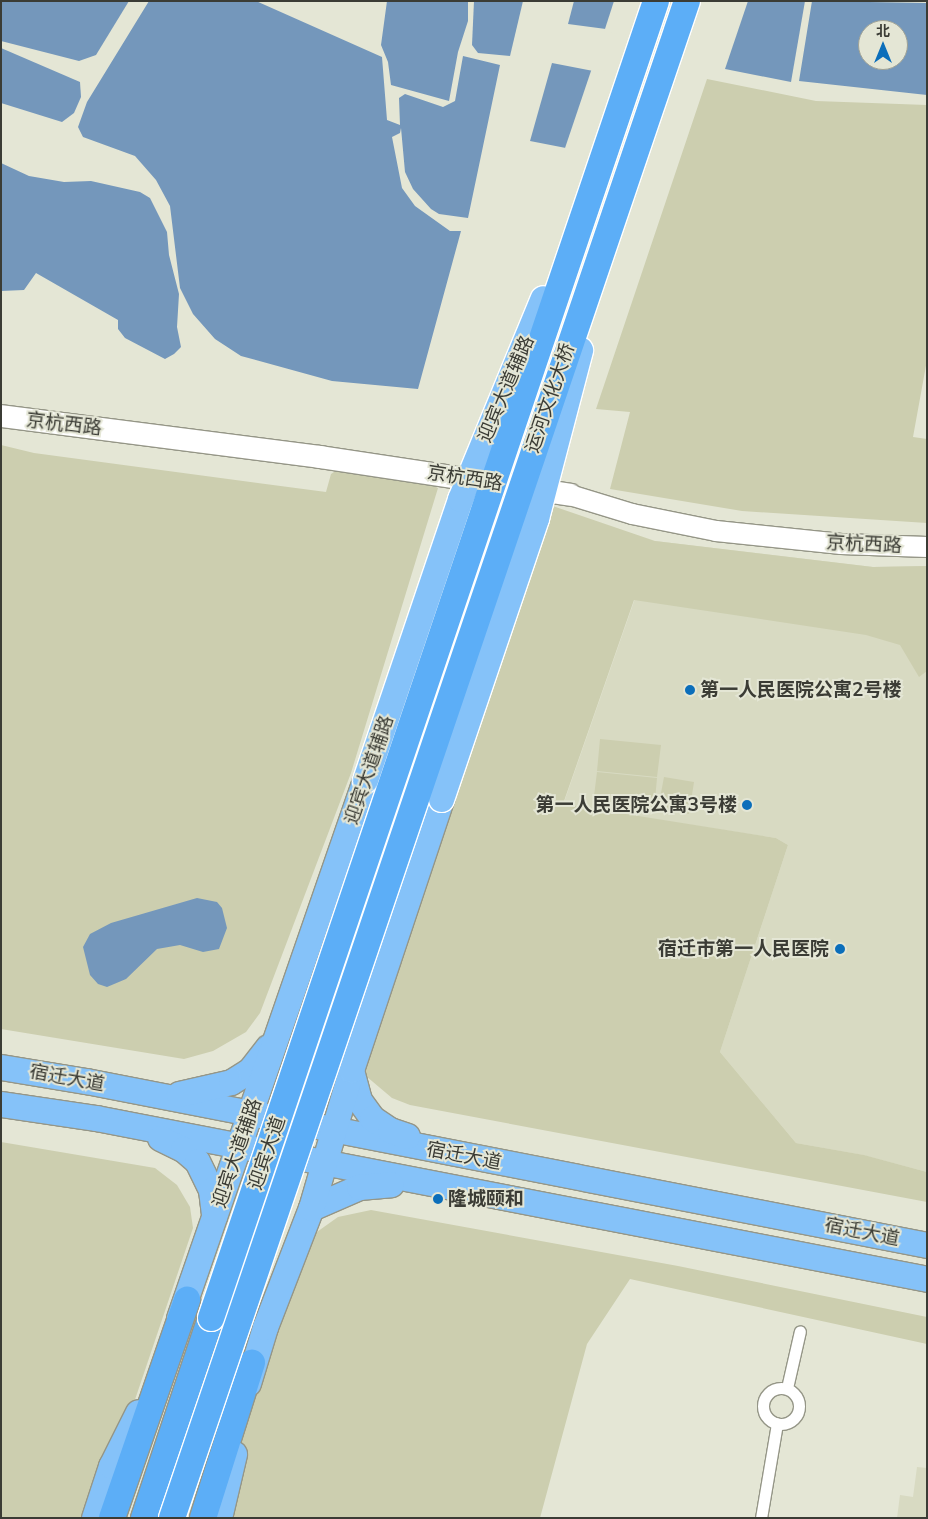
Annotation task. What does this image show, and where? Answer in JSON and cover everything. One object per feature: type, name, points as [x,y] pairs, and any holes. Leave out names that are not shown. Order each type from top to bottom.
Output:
[{"type":"highway","name":"运河文化大桥","points":[[428,797],[687,1]]},
{"type":"highway","name":"运河文化大桥","points":[[389,789],[652,12]]},
{"type":"highway","name":"迎宾大道","points":[[144,1518],[389,789]]},
{"type":"highway","name":"迎宾大道","points":[[172,1518],[428,797]]},
{"type":"highway","points":[[112,1518],[187,1300]]},
{"type":"highway","points":[[203,1518],[252,1363]]},
{"type":"main road","name":"迎宾大道辅路","points":[[94,1518],[112,1466],[187,1300],[460,499],[536,319],[620,84],[652,12]]},
{"type":"main road","name":"京杭西路","points":[[1,416],[329,458],[570,495]]},
{"type":"main road","points":[[219,1518],[252,1363],[311,1208],[428,797]]},
{"type":"main road","points":[[140,1092],[187,1094],[231,1082],[250,1070],[279,1031]]},
{"type":"main road","name":"宿迁大道","points":[[1,1067],[140,1092],[469,1158],[927,1245]]},
{"type":"main road","points":[[351,1070],[358,1100],[372,1118],[390,1130],[469,1158]]},
{"type":"main road","name":"宿迁大道","points":[[1,1104],[240,1146],[463,1191],[927,1279]]},
{"type":"main road","points":[[123,1124],[183,1149],[197,1161],[214,1201],[214,1221]]},
{"type":"main road","points":[[311,1208],[358,1187],[382,1184],[463,1191]]},
{"type":"street","name":"京杭西路","points":[[570,495],[632,514],[716,531],[841,544],[927,547]]},
{"type":"street","points":[[787,1388],[800,1330]]},
{"type":"street","points":[[775,1388],[787,1388],[797,1395],[799,1412],[791,1421],[777,1423],[765,1414],[763,1402],[775,1388]]},
{"type":"street","points":[[761,1518],[777,1423]]},
{"type":"shaded area","points":[[707,79],[816,101],[927,105],[927,360],[913,437],[927,439],[927,523],[742,511],[610,489],[630,412],[596,409]]},
{"type":"shaded area","points":[[1,445],[34,453],[326,492],[331,474],[340,468],[428,483],[438,488],[351,773],[260,1013],[246,1032],[213,1051],[184,1059],[1,1029]]},
{"type":"shaded area","points":[[541,502],[655,541],[873,567],[927,566],[927,671],[919,677],[900,645],[866,635],[634,600],[563,804],[776,838],[788,845],[720,1052],[796,1143],[864,1155],[927,1172],[927,1202],[410,1105],[392,1098],[360,1071]]},
{"type":"shaded area","name":"宿迁市第一人民医院","points":[[655,541],[873,567],[927,566],[927,1172],[863,1155],[796,1143],[720,1052],[788,845],[776,838],[563,805]]},
{"type":"shaded area","points":[[600,739],[661,745],[657,777],[597,771]]},
{"type":"shaded area","points":[[597,772],[657,778],[654,810],[593,804]]},
{"type":"shaded area","points":[[664,777],[694,782],[689,814],[658,809]]},
{"type":"shaded area","points":[[1,1142],[155,1168],[177,1185],[190,1207],[193,1228],[95,1518],[1,1518]]},
{"type":"shaded area","points":[[371,1210],[678,1266],[927,1317],[927,1344],[630,1279],[587,1344],[540,1518],[205,1518],[307,1239],[338,1217]]},
{"type":"shaded area","points":[[917,1467],[927,1468],[927,1518],[897,1518],[900,1495],[913,1497]]},
{"type":"water","points":[[1,1],[129,1],[96,55],[79,61],[1,41]]},
{"type":"water","points":[[149,1],[256,1],[382,57],[387,120],[400,125],[399,98],[405,94],[443,107],[455,101],[463,56],[500,65],[468,218],[439,214],[431,209],[413,189],[405,172],[401,128],[400,133],[392,137],[402,188],[415,206],[450,231],[461,231],[418,389],[332,381],[241,356],[215,339],[193,314],[180,288],[170,206],[156,180],[135,156],[83,137],[78,127],[87,102]]},
{"type":"water","points":[[387,1],[468,1],[468,21],[458,52],[449,101],[391,85],[388,62],[381,45]]},
{"type":"water","points":[[474,1],[523,1],[510,56],[478,53],[472,45]]},
{"type":"water","points":[[574,1],[680,1],[674,38],[568,24]]},
{"type":"water","points":[[748,1],[805,1],[791,82],[725,69]]},
{"type":"water","points":[[812,1],[927,3],[927,95],[799,81]]},
{"type":"water","points":[[1,48],[80,82],[81,97],[74,113],[62,122],[1,103]]},
{"type":"water","points":[[552,63],[650,82],[571,149],[530,141]]},
{"type":"water","points":[[1,163],[29,176],[64,182],[91,181],[140,192],[150,198],[167,232],[169,255],[179,294],[177,327],[181,347],[174,354],[165,359],[125,338],[118,329],[118,320],[36,273],[24,290],[1,291]]},
{"type":"water","points":[[197,898],[217,902],[222,908],[227,928],[219,949],[203,952],[180,945],[157,949],[126,979],[107,987],[98,984],[90,975],[83,947],[90,934],[111,923]]},
{"type":"pier","points":[[614,1],[683,1],[674,41],[604,32]]},
{"type":"pier","points":[[592,68],[650,80],[617,166],[564,151]]},
{"type":"place","name":"第一人民医院公寓2号楼","points":[[690,690]]},
{"type":"place","name":"第一人民医院公寓3号楼","points":[[747,805]]},
{"type":"place","name":"宿迁市第一人民医院","points":[[840,949]]},
{"type":"place","name":"隆城颐和","points":[[438,1199]]}]
